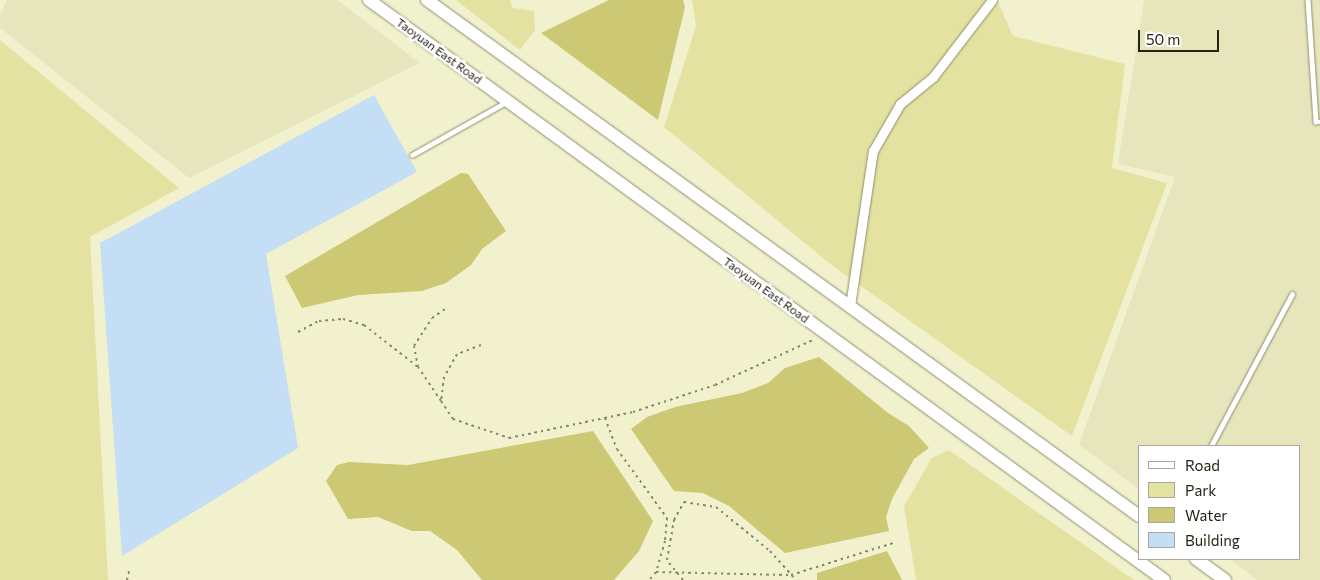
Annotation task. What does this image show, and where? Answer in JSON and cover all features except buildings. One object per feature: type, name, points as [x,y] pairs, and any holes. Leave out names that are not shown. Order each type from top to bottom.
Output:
[{"type":"main road","name":"Taoyuan East Road","points":[[369,0],[1164,580]]},
{"type":"main road","points":[[428,0],[1138,514]]},
{"type":"main road","points":[[1197,560],[1225,580]]},
{"type":"street","points":[[850,306],[873,151],[900,104],[933,77],[992,0]]},
{"type":"lane","points":[[1308,0],[1316,122],[1320,122]]},
{"type":"lane","points":[[412,155],[507,101]]},
{"type":"lane","points":[[1212,445],[1292,294]]},
{"type":"path","points":[[418,367],[414,346],[432,318],[445,309]]},
{"type":"path","points":[[298,332],[319,321],[343,319],[364,325],[418,367],[453,419],[509,438],[605,418],[715,386],[826,334]]},
{"type":"path","points":[[441,401],[444,377],[458,354],[481,345]]},
{"type":"path","points":[[605,418],[617,449],[667,518],[665,541],[656,572],[648,580]]},
{"type":"path","points":[[683,580],[667,560],[674,520],[684,502],[716,507],[770,551],[796,580]]},
{"type":"path","points":[[656,572],[678,574],[791,575],[893,543]]},
{"type":"path","points":[[128,571],[128,580]]},
{"type":"shaded area","points":[[7,0],[337,0],[420,63],[189,178],[0,28],[0,15]]},
{"type":"shaded area","points":[[1144,0],[1320,0],[1320,580],[1257,580],[1231,560],[1300,560],[1300,445],[1138,445],[1138,488],[1079,445],[1175,177],[1118,164]]},
{"type":"green space","points":[[456,0],[510,0],[513,8],[534,11],[535,30],[520,50]]},
{"type":"green space","points":[[692,0],[997,0],[1013,36],[1125,64],[1112,168],[1167,183],[1072,436],[834,267],[664,127],[696,26]]},
{"type":"green space","points":[[0,40],[179,188],[90,237],[108,580],[0,580]]},
{"type":"green space","points":[[949,450],[1134,580],[916,580],[904,506],[932,458]]},
{"type":"water","points":[[609,0],[683,0],[685,7],[658,120],[541,33]]},
{"type":"water","points":[[461,173],[468,174],[506,231],[482,249],[471,265],[446,283],[422,291],[358,295],[302,308],[285,276]]},
{"type":"water","points":[[819,357],[888,413],[909,426],[929,448],[914,459],[892,499],[886,517],[889,531],[785,553],[729,506],[703,493],[674,491],[631,429],[647,417],[675,407],[742,393],[768,383],[785,368]]},
{"type":"water","points":[[593,431],[653,521],[639,551],[614,580],[482,580],[457,550],[430,531],[412,531],[378,517],[348,519],[326,481],[337,465],[349,462],[408,465]]},
{"type":"water","points":[[887,551],[902,580],[817,580],[817,573]]}]
